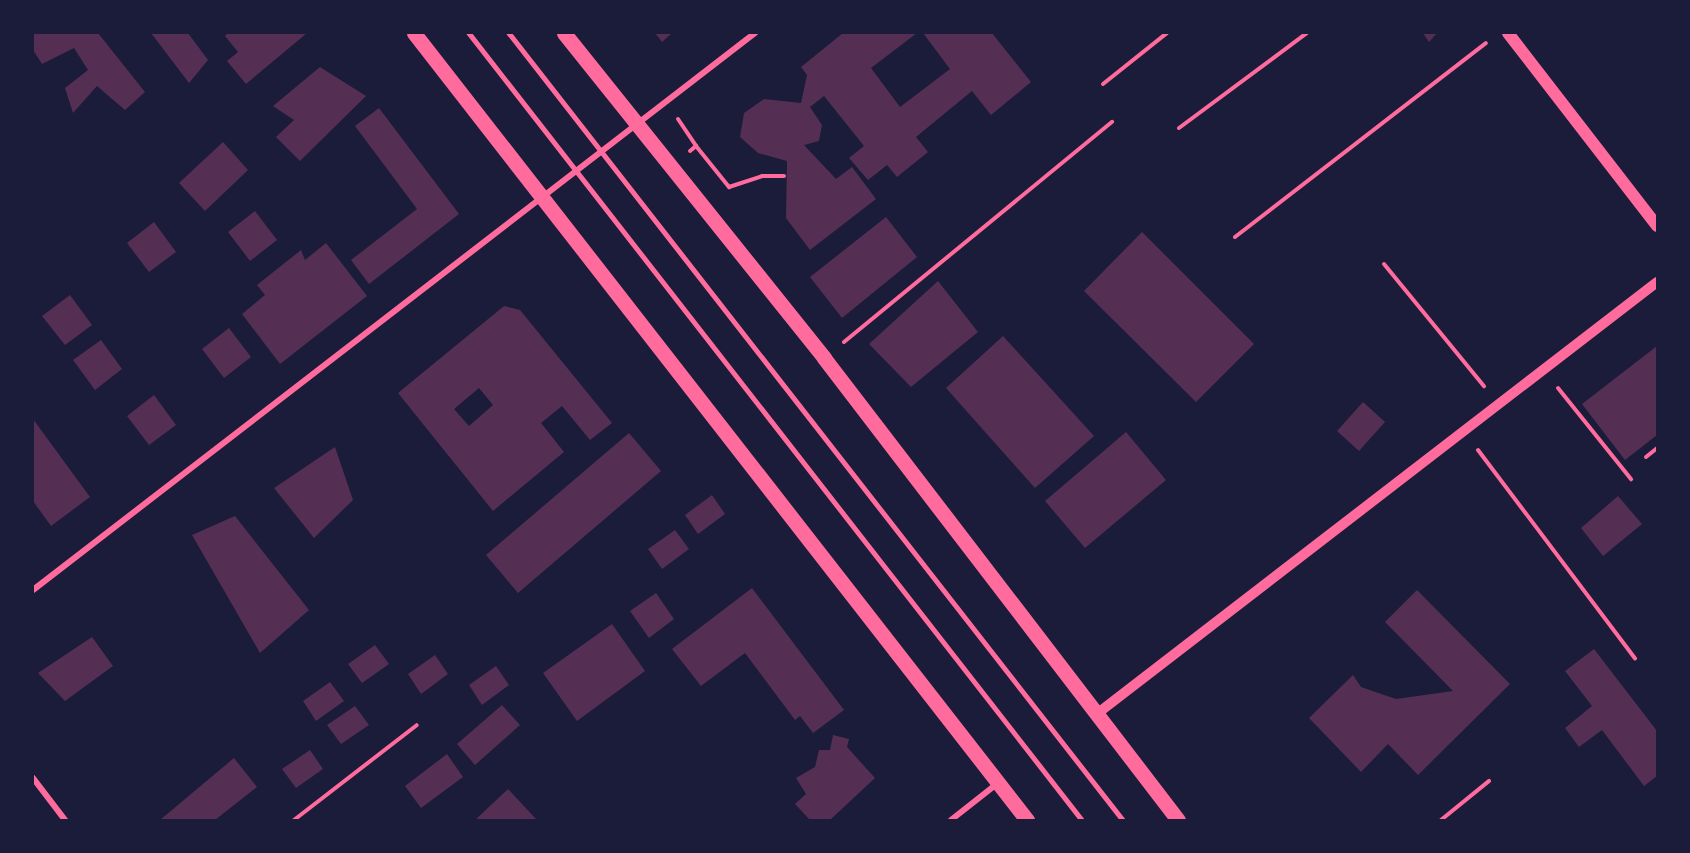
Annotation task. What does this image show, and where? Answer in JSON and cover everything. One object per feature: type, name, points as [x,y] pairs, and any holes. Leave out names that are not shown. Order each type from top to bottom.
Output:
[{"type":"main road","points":[[414,33],[545,198],[1027,820]]},
{"type":"main road","points":[[564,33],[824,358],[1179,820]]},
{"type":"main road","points":[[1508,33],[1657,226]]},
{"type":"street","points":[[33,590],[579,172],[755,33]]},
{"type":"street","points":[[1098,713],[1657,282]]},
{"type":"street","points":[[33,778],[65,820]]},
{"type":"street","points":[[951,820],[999,783]]},
{"type":"lane","points":[[469,33],[1082,820]]},
{"type":"lane","points":[[509,33],[1123,820]]},
{"type":"path","points":[[1103,84],[1167,33]]},
{"type":"path","points":[[1179,128],[1306,33]]},
{"type":"path","points":[[1235,237],[1489,40]]},
{"type":"path","points":[[667,104],[696,146],[729,187],[762,176],[784,176]]},
{"type":"path","points":[[824,358],[1112,122]]},
{"type":"path","points":[[671,165],[696,146]]},
{"type":"path","points":[[1384,264],[1499,404]]},
{"type":"path","points":[[1543,370],[1631,479]]},
{"type":"path","points":[[1464,431],[1635,658]]},
{"type":"path","points":[[1646,457],[1657,448]]},
{"type":"path","points":[[294,820],[417,725]]},
{"type":"path","points":[[1441,820],[1489,781]]},
{"type":"building","points":[[33,33],[98,33],[145,92],[125,110],[97,86],[73,113],[65,88],[88,70],[74,48],[42,64],[33,50]]},
{"type":"building","points":[[151,33],[188,33],[208,60],[189,83]]},
{"type":"building","points":[[228,33],[307,33],[246,84],[227,61],[238,52],[225,36]]},
{"type":"building","points":[[655,33],[672,33],[662,42]]},
{"type":"building","points":[[843,33],[917,33],[871,68],[900,107],[950,69],[923,33],[992,33],[1031,82],[991,115],[972,91],[916,137],[928,152],[897,177],[887,165],[868,180],[849,158],[864,146],[824,96],[810,107],[822,125],[819,141],[804,145],[836,179],[852,167],[876,199],[810,250],[786,218],[787,161],[758,153],[740,137],[744,113],[764,99],[801,103],[807,75],[801,67]]},
{"type":"building","points":[[1423,33],[1437,33],[1429,42]]},
{"type":"building","points":[[320,67],[366,96],[300,161],[276,137],[294,120],[273,106]]},
{"type":"building","points":[[379,108],[459,214],[369,284],[351,260],[417,209],[355,126]]},
{"type":"building","points":[[223,142],[248,170],[205,211],[179,183]]},
{"type":"building","points":[[255,211],[277,240],[250,261],[228,232]]},
{"type":"building","points":[[886,217],[917,257],[842,318],[810,277]]},
{"type":"building","points":[[154,222],[176,252],[149,272],[127,243]]},
{"type":"building","points":[[1142,232],[1254,344],[1196,402],[1084,291]]},
{"type":"building","points":[[326,243],[367,296],[280,364],[242,314],[265,295],[257,285],[301,250],[305,260]]},
{"type":"building","points":[[938,281],[978,332],[911,387],[869,344]]},
{"type":"building","points":[[70,295],[92,325],[65,345],[42,316]]},
{"type":"building","points":[[504,306],[520,310],[612,423],[590,440],[562,406],[541,423],[564,452],[493,511],[398,393]],"holes":[[[479,388],[493,405],[469,426],[454,409]]]},
{"type":"building","points":[[229,328],[251,357],[224,378],[202,349]]},
{"type":"building","points":[[1003,336],[1094,436],[1035,488],[946,388]]},
{"type":"building","points":[[101,340],[122,369],[95,390],[73,360]]},
{"type":"building","points":[[1657,346],[1657,435],[1625,460],[1582,404]]},
{"type":"building","points":[[154,395],[176,425],[149,445],[127,416]]},
{"type":"building","points":[[1363,402],[1385,422],[1359,451],[1337,431]]},
{"type":"building","points":[[33,419],[90,497],[51,526],[33,501]]},
{"type":"building","points":[[1126,432],[1166,480],[1085,548],[1045,501]]},
{"type":"building","points":[[629,433],[661,471],[518,593],[486,555]]},
{"type":"building","points":[[335,447],[353,500],[314,538],[274,488]]},
{"type":"building","points":[[712,495],[725,514],[698,534],[685,515]]},
{"type":"building","points":[[1618,496],[1642,524],[1603,556],[1581,528]]},
{"type":"building","points":[[235,516],[309,610],[260,653],[192,535]]},
{"type":"building","points":[[675,530],[689,549],[662,569],[648,549]]},
{"type":"building","points":[[752,588],[844,710],[813,733],[800,716],[795,720],[745,653],[701,686],[672,649]]},
{"type":"building","points":[[1417,590],[1510,684],[1418,775],[1388,744],[1361,772],[1309,718],[1353,675],[1361,687],[1396,699],[1453,691],[1385,622]]},
{"type":"building","points":[[656,593],[674,619],[649,638],[630,611]]},
{"type":"building","points":[[612,624],[645,671],[577,721],[543,673]]},
{"type":"building","points":[[92,637],[113,666],[65,701],[38,673]]},
{"type":"building","points":[[375,645],[389,664],[362,683],[348,664]]},
{"type":"building","points":[[1594,649],[1657,731],[1657,776],[1644,786],[1602,730],[1579,747],[1565,728],[1592,706],[1565,671]]},
{"type":"building","points":[[435,655],[448,674],[421,694],[408,674]]},
{"type":"building","points":[[496,666],[509,685],[482,705],[469,685]]},
{"type":"building","points":[[330,682],[344,701],[316,721],[303,701]]},
{"type":"building","points":[[502,705],[520,725],[475,765],[457,744]]},
{"type":"building","points":[[355,706],[369,725],[341,744],[327,725]]},
{"type":"building","points":[[833,735],[849,739],[847,747],[875,778],[830,820],[810,820],[795,804],[806,794],[796,778],[815,767],[819,750],[830,750]]},
{"type":"building","points":[[310,750],[323,769],[296,788],[282,769]]},
{"type":"building","points":[[447,754],[463,777],[421,808],[405,786]]},
{"type":"building","points":[[234,758],[257,787],[215,820],[160,820]]},
{"type":"building","points":[[508,789],[537,820],[475,820]]}]
